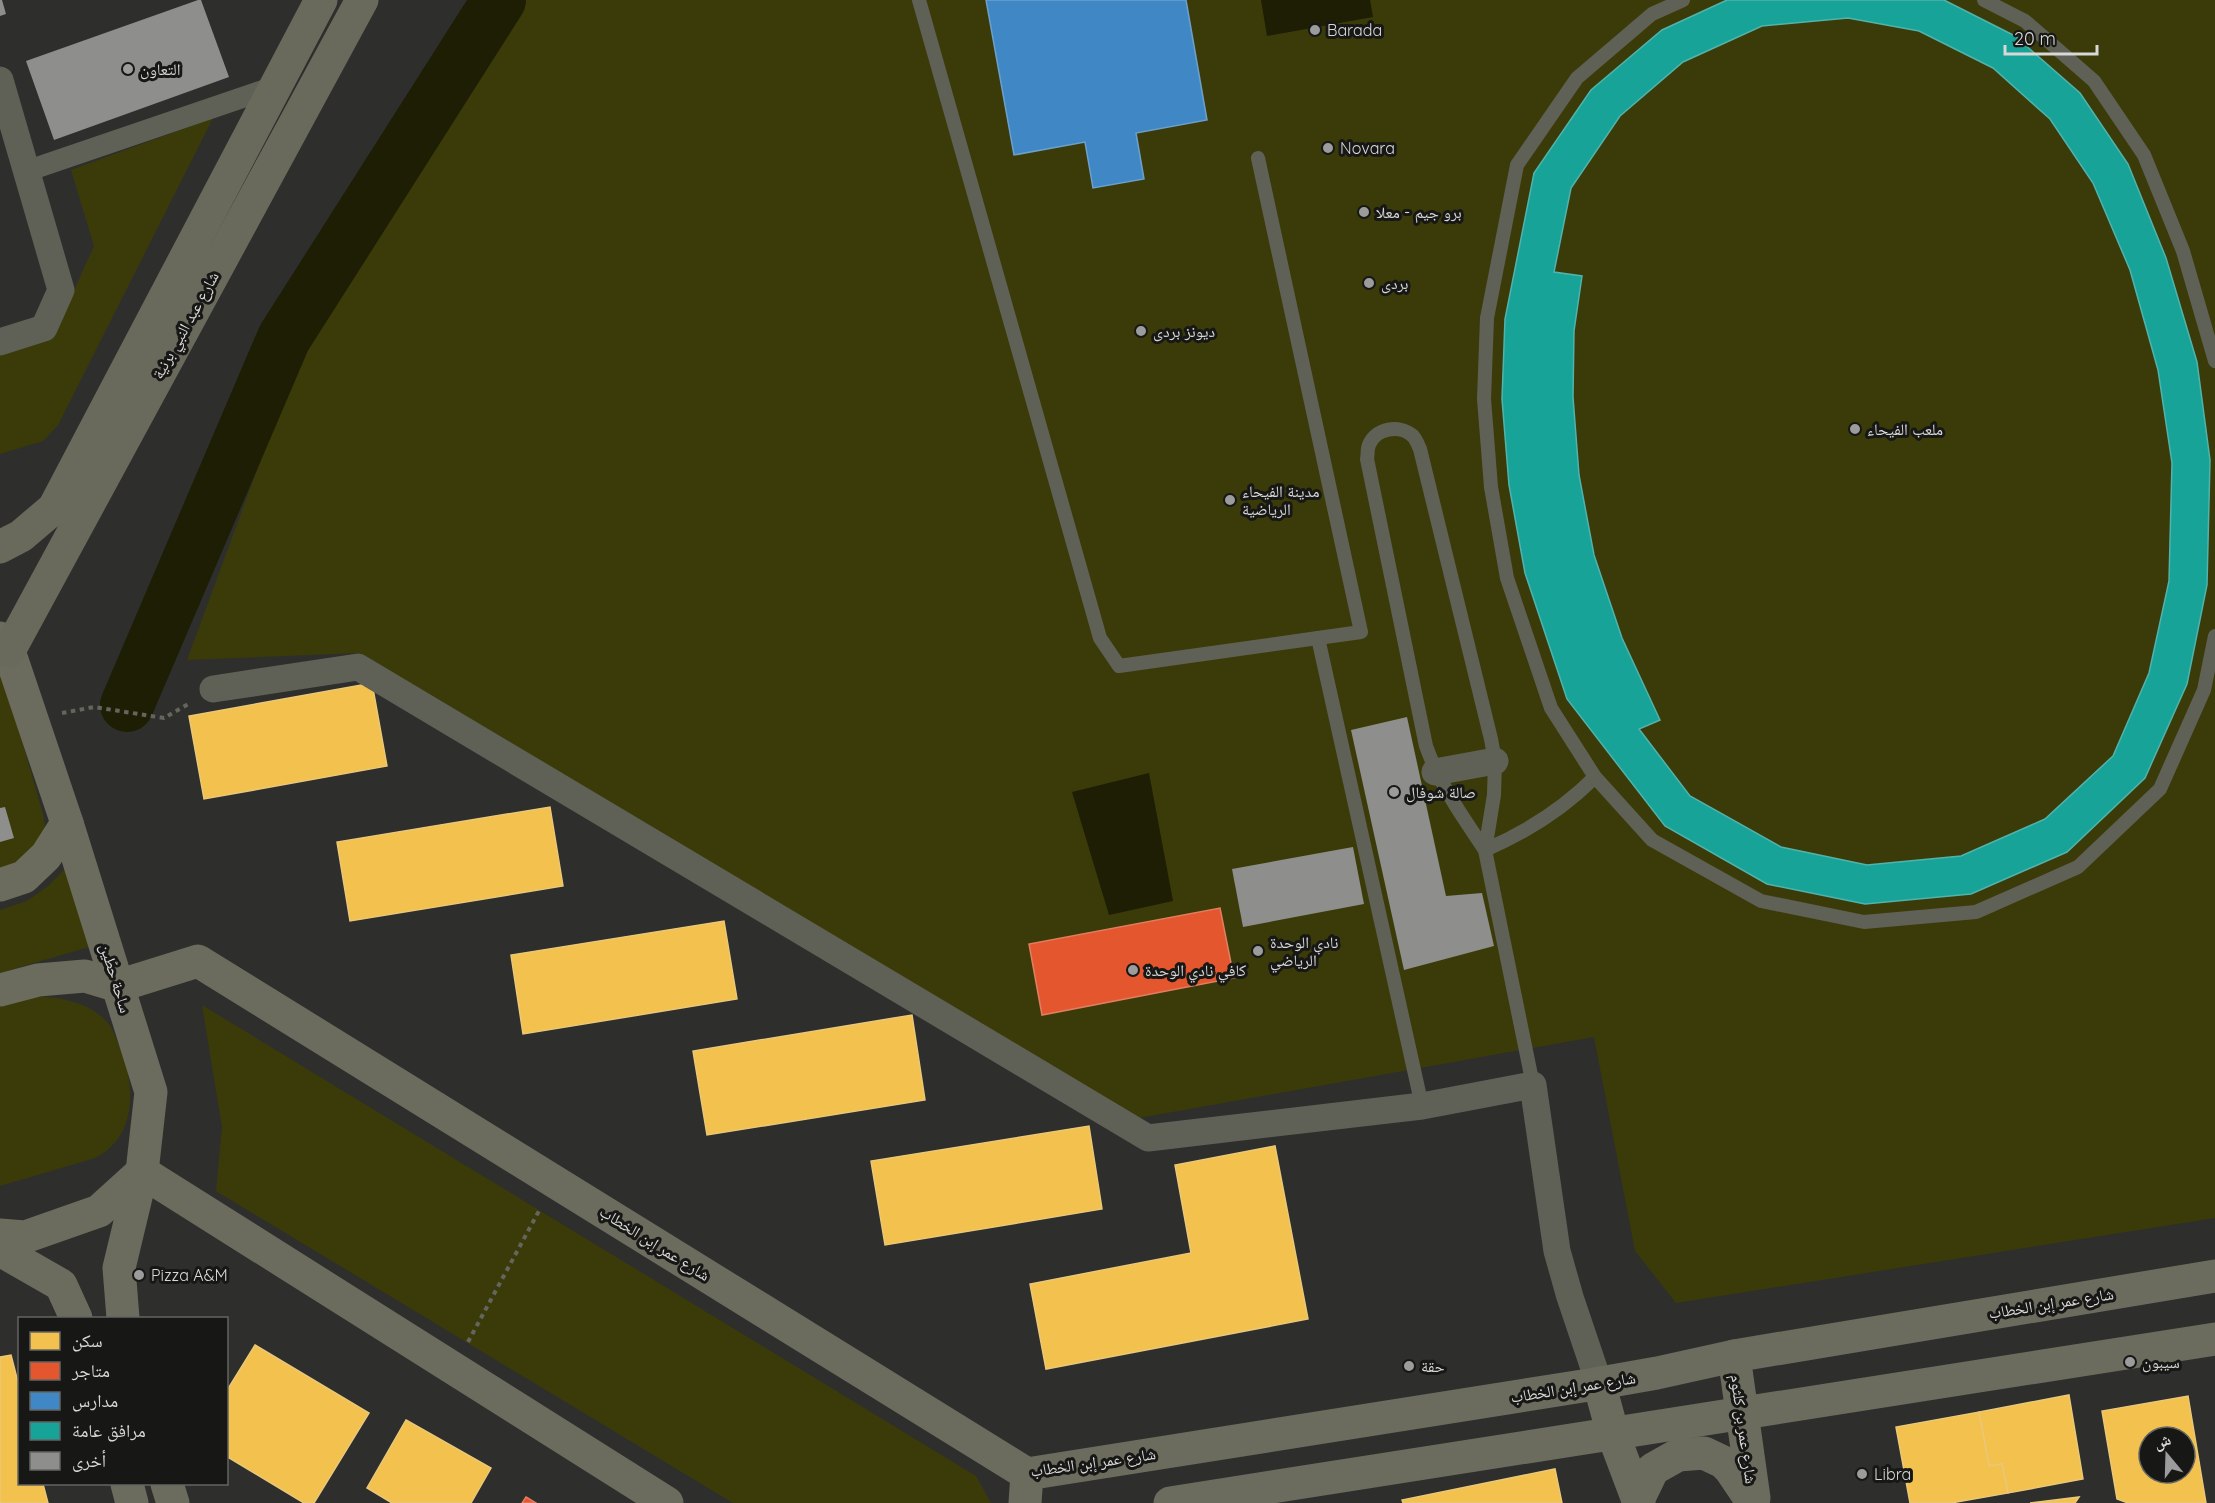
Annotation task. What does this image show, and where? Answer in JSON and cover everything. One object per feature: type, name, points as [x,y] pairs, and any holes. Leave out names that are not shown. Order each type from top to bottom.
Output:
[{"type":"main road","name":"شارع عبد النبي برنية","points":[[0,547],[21,536],[54,508],[321,0]]},
{"type":"main road","name":"شارع عبد النبي برنية","points":[[4,644],[362,0]]},
{"type":"main road","name":"ساحة حطّين","points":[[4,644],[68,824],[151,1092],[142,1172],[119,1268],[123,1317]]},
{"type":"main road","points":[[0,885],[24,876],[46,856],[68,824]]},
{"type":"main road","name":"شارع عمر إبن الخطاب","points":[[118,986],[198,961],[555,1181],[1026,1489],[1657,1373],[1734,1356],[2215,1276]]},
{"type":"main road","points":[[0,990],[38,980],[85,976],[118,986]]},
{"type":"main road","points":[[0,1235],[25,1237],[99,1211],[142,1172],[667,1503]]},
{"type":"main road","points":[[0,1250],[61,1285],[76,1317]]},
{"type":"main road","points":[[1170,1503],[2215,1339]]},
{"type":"main road","name":"شارع عمر بن كلثوم","points":[[1734,1356],[1754,1503]]},
{"type":"main road","points":[[1599,1383],[1613,1434],[1639,1502]]},
{"type":"main road","points":[[1639,1502],[1653,1469],[1678,1455],[1704,1453],[1723,1462],[1754,1503]]},
{"type":"main road","points":[[127,1485],[132,1503]]},
{"type":"main road","points":[[167,1485],[173,1503]]},
{"type":"street","points":[[0,80],[61,290],[44,328],[0,342]]},
{"type":"street","points":[[27,171],[276,86]]},
{"type":"street","points":[[213,689],[358,667],[1148,1137],[1422,1106],[1533,1085],[1557,1251],[1599,1383]]},
{"type":"street","points":[[1435,772],[1495,761]]},
{"type":"street","points":[[2215,1339],[2215,1346]]},
{"type":"lane","points":[[919,0],[1100,638],[1119,666],[1361,632],[1258,158]]},
{"type":"lane","points":[[1683,0],[1652,14],[1577,78],[1517,165],[1487,318],[1484,399],[1491,487],[1508,578],[1551,708],[1595,777],[1652,840],[1761,901],[1864,922],[1976,912],[2078,867],[2160,789],[2204,690],[2215,636]]},
{"type":"lane","points":[[1984,0],[2025,21],[2094,81],[2144,156],[2183,251],[2215,361]]},
{"type":"lane","points":[[1485,850],[1449,797],[1435,772],[1426,746],[1367,459],[1372,440],[1376,435],[1389,429],[1402,430],[1413,436],[1420,448],[1491,739],[1495,761],[1494,795],[1485,850],[1533,1085]]},
{"type":"lane","points":[[1318,638],[1422,1106]]},
{"type":"lane","points":[[1485,850],[1534,826],[1570,800],[1595,777]]},
{"type":"path","points":[[31,718],[94,708],[164,717],[213,689]]},
{"type":"path","points":[[453,1369],[555,1181]]},
{"type":"shaded area","name":"مدينة الفيحاء الرياضية","points":[[523,0],[2215,0],[2215,1218],[1676,1303],[1635,1251],[1594,1037],[1139,1118],[360,653],[187,660],[302,348]]},
{"type":"shaded area","points":[[1261,0],[1370,0],[1373,17],[1267,36]]},
{"type":"shaded area","points":[[213,118],[58,425],[43,441],[0,454],[0,350],[54,335],[94,246],[71,170]]},
{"type":"shaded area","points":[[0,664],[45,826],[44,837],[35,851],[0,872]]},
{"type":"shaded area","points":[[1149,773],[1173,901],[1109,915],[1072,792]]},
{"type":"shaded area","points":[[70,864],[92,946],[0,973],[0,910],[27,901],[48,886]]},
{"type":"shaded area","points":[[32,996],[62,999],[81,1004],[90,1008],[108,1023],[114,1033],[129,1078],[129,1109],[126,1124],[119,1137],[109,1149],[95,1158],[0,1186],[0,1007]]},
{"type":"shaded area","points":[[202,1005],[976,1476],[991,1503],[733,1503],[216,1191],[222,1127]]},
{"type":"building: سكن","points":[[372,683],[387,766],[204,799],[189,716]]},
{"type":"building: سكن","points":[[550,807],[563,886],[350,921],[337,842]]},
{"type":"building: سكن","points":[[724,921],[737,999],[523,1034],[511,955]]},
{"type":"building: سكن","points":[[912,1015],[925,1100],[707,1135],[693,1051]]},
{"type":"building: سكن","points":[[1089,1126],[1102,1209],[885,1245],[871,1161]]},
{"type":"building: سكن","points":[[1275,1146],[1308,1319],[1046,1369],[1030,1284],[1191,1253],[1175,1165]]},
{"type":"building: سكن","points":[[255,1345],[369,1413],[314,1503],[304,1503],[228,1457],[228,1389]]},
{"type":"building: سكن","points":[[11,1355],[18,1382],[18,1485],[43,1485],[48,1503],[0,1503],[0,1357]]},
{"type":"building: سكن","points":[[2069,1395],[2083,1479],[2008,1493],[2002,1464],[1989,1466],[1979,1412]]},
{"type":"building: سكن","points":[[2188,1396],[2193,1425],[2137,1425],[2137,1485],[2197,1485],[2197,1450],[2206,1503],[2128,1503],[2117,1499],[2102,1411]]},
{"type":"building: سكن","points":[[1979,1412],[1989,1466],[2002,1464],[2008,1493],[1951,1503],[1910,1503],[1896,1427]]},
{"type":"building: سكن","points":[[406,1420],[491,1468],[471,1503],[392,1503],[367,1488]]},
{"type":"building: سكن","points":[[1555,1469],[1562,1503],[1403,1503],[1402,1500]]},
{"type":"building: سكن","points":[[2079,1497],[2075,1503],[2030,1503]]},
{"type":"building: متاجر","name":"كافي نادي الوحدة","points":[[1220,908],[1234,978],[1042,1015],[1029,944]]},
{"type":"building: متاجر","points":[[526,1497],[536,1503],[522,1503]]},
{"type":"building: مدارس","points":[[986,0],[1186,0],[1207,120],[1136,133],[1144,179],[1093,188],[1085,142],[1014,155]]},
{"type":"building: مرافق عامة","points":[[1727,0],[1944,0],[2015,36],[2080,93],[2128,164],[2166,258],[2197,362],[2210,460],[2207,585],[2187,684],[2145,778],[2067,852],[1971,894],[1865,904],[1767,884],[1665,826],[1567,699],[1525,573],[1509,485],[1502,399],[1505,319],[1534,173],[1591,90],[1662,30]],"holes":[[[1848,18],[1919,31],[1993,68],[2050,119],[2093,183],[2130,270],[2158,370],[2172,463],[2169,581],[2149,673],[2113,756],[2045,819],[1961,856],[1867,865],[1781,847],[1690,796],[1639,729],[1660,720],[1622,638],[1594,555],[1579,475],[1573,397],[1574,331],[1582,276],[1554,272],[1571,188],[1620,116],[1683,62],[1762,26]]]},
{"type":"building: أخرى","points":[[0,0],[2,0],[6,14],[0,16]]},
{"type":"building: أخرى","name":"التعاون","points":[[201,0],[229,77],[54,140],[26,61]]},
{"type":"building: أخرى","name":"صالة شوفال","points":[[1407,717],[1446,896],[1482,893],[1494,946],[1404,970],[1351,730]]},
{"type":"building: أخرى","points":[[5,807],[14,838],[0,842],[0,808]]},
{"type":"building: أخرى","points":[[1353,847],[1364,904],[1243,927],[1232,869]]},
{"type":"waterway","points":[[127,705],[284,338],[499,0]]},
{"type":"place","name":"Barada","points":[[1315,30]]},
{"type":"place","name":"التعاون","points":[[128,69]]},
{"type":"place","name":"Novara","points":[[1328,148]]},
{"type":"place","name":"برو جيم - معلا","points":[[1364,212]]},
{"type":"place","name":"بردى","points":[[1369,283]]},
{"type":"place","name":"ديونز بردى","points":[[1141,331]]},
{"type":"place","name":"ملعب الفيحاء","points":[[1855,429]]},
{"type":"place","name":"مدينة الفيحاء الرياضية","points":[[1230,500]]},
{"type":"place","name":"صالة شوفال","points":[[1394,792]]},
{"type":"place","name":"نادي الوحدة الرياضي","points":[[1258,951]]},
{"type":"place","name":"كافي نادي الوحدة","points":[[1133,970]]},
{"type":"place","name":"Pizza A&M","points":[[139,1275]]},
{"type":"place","name":"سيبون","points":[[2130,1362]]},
{"type":"place","name":"حقة","points":[[1409,1366]]},
{"type":"place","name":"Libra","points":[[1862,1474]]}]
